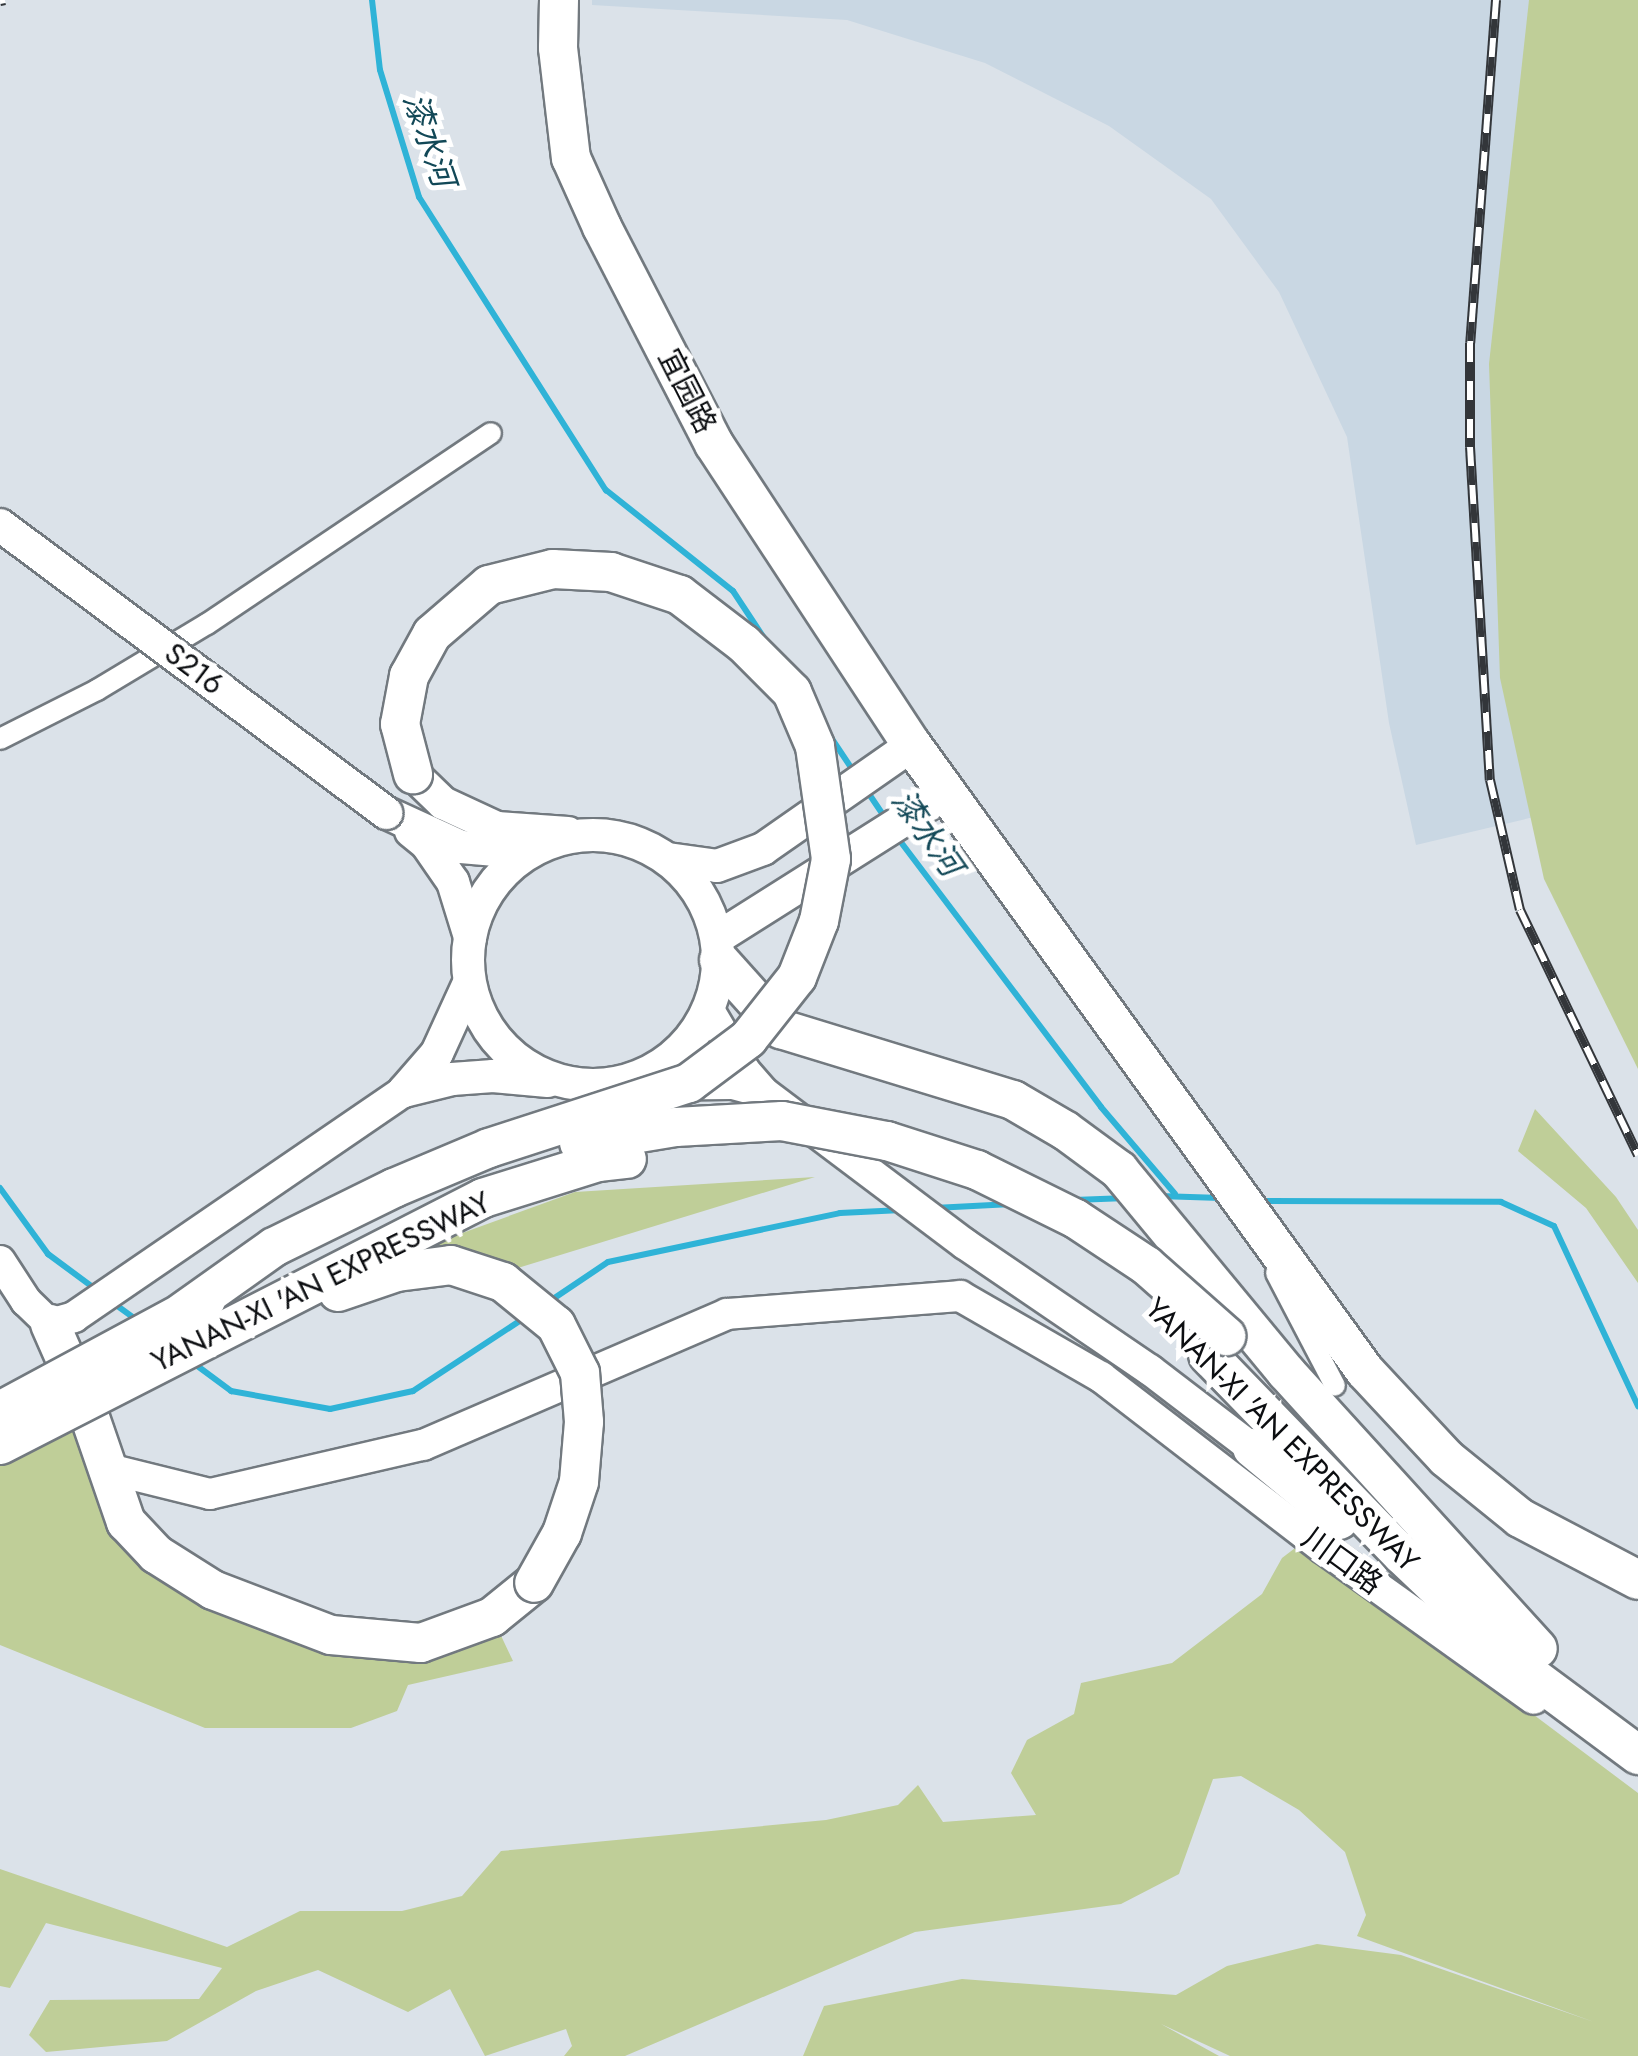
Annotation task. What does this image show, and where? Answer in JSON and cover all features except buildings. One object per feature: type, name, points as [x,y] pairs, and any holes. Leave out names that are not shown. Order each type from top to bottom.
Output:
[{"type":"highway","name":"宜园路","points":[[559,0],[558,48],[571,158],[602,227],[714,444],[897,756],[946,793],[991,861]]},
{"type":"highway","points":[[184,1310],[274,1248],[394,1188],[489,1148],[689,1083],[748,1038],[797,978],[819,920],[831,859],[816,746],[792,692],[744,644],[680,595],[611,572],[552,569],[489,585],[432,634],[409,676],[400,724],[413,774]]},
{"type":"highway","points":[[991,861],[1373,1403],[1445,1476],[1513,1535],[1587,1582],[1638,1605]]},
{"type":"highway","points":[[991,861],[1365,1372],[1446,1458],[1520,1518],[1638,1580]]},
{"type":"highway","points":[[718,949],[781,1029],[1013,1100],[1066,1131],[1119,1170],[1530,1658]]},
{"type":"highway","name":"YANAN-XI 'AN EXPRESSWAY","points":[[0,1411],[184,1310],[404,1209],[502,1169],[596,1137],[782,1121],[887,1141],[977,1170],[1076,1219],[1147,1266],[1402,1555],[1530,1658],[1638,1756]]},
{"type":"highway","name":"YANAN-XI 'AN EXPRESSWAY","points":[[0,1445],[482,1198],[598,1162],[678,1153],[780,1147],[880,1166],[967,1194],[1064,1242],[1217,1346]]},
{"type":"highway","points":[[0,1471],[325,1296],[398,1272],[451,1265],[504,1282],[556,1324],[580,1373],[584,1422],[579,1482],[562,1533],[534,1583],[492,1618],[421,1643],[331,1635],[213,1590],[156,1554],[126,1522],[109,1469],[62,1321]]},
{"type":"highway","points":[[1252,1448],[1530,1658]]},
{"type":"highway","name":"YANAN-XI 'AN EXPRESSWAY","points":[[1530,1658],[1638,1723]]},
{"type":"main road","name":"S216","points":[[0,525],[387,813]]},
{"type":"main road","points":[[668,859],[717,866],[763,849],[897,756]]},
{"type":"main road","points":[[413,774],[444,802],[498,828],[607,835],[639,843],[668,859],[691,881],[707,908],[718,949],[709,1010],[686,1045],[652,1071],[612,1085]]},
{"type":"main road","points":[[718,949],[778,900],[946,793]]},
{"type":"main road","points":[[387,813],[461,847],[499,850],[607,835]]},
{"type":"main road","points":[[387,813],[426,843],[453,882],[470,937]]},
{"type":"main road","points":[[551,842],[522,857],[498,878],[480,906],[470,937],[469,983],[480,1016],[500,1046],[528,1068],[561,1082]]},
{"type":"main road","points":[[0,1261],[26,1301],[62,1321],[136,1275],[404,1091],[437,1053],[469,983]]},
{"type":"main road","points":[[709,1010],[744,1070],[762,1092],[965,1244],[1252,1448]]},
{"type":"main road","points":[[404,1091],[479,1077],[612,1085],[733,1084],[762,1092]]},
{"type":"main road","points":[[109,1469],[210,1494],[423,1445],[727,1314],[960,1296],[1101,1377]]},
{"type":"main road","points":[[1057,1306],[1101,1377]]},
{"type":"main road","name":"川口路","points":[[1101,1377],[1323,1548],[1638,1773]]},
{"type":"street","points":[[0,739],[98,690],[207,624],[492,434]]},
{"type":"street","points":[[1268,1258],[1336,1386]]},
{"type":"shaded area","points":[[592,0],[1535,0],[1534,817],[1416,845],[1389,723],[1347,437],[1279,292],[1211,199],[1109,126],[985,63],[847,20],[592,5]]},
{"type":"green space","points":[[1529,0],[1638,0],[1638,1069],[1544,879],[1500,678],[1489,364]]},
{"type":"green space","points":[[1535,1109],[1616,1197],[1638,1230],[1638,1283],[1586,1208],[1518,1151]]},
{"type":"green space","points":[[815,1177],[498,1274],[388,1260],[575,1192]]},
{"type":"green space","points":[[77,1425],[127,1532],[203,1588],[374,1630],[487,1606],[513,1661],[408,1685],[397,1711],[351,1728],[205,1728],[0,1645],[0,1465]]},
{"type":"green space","points":[[1303,1542],[1638,1793],[1638,2056],[1230,2056],[1161,2024],[1219,2056],[803,2056],[824,2006],[962,1979],[1176,1995],[1227,1966],[1317,1944],[1401,1955],[1594,2022],[1357,1936],[1366,1915],[1345,1852],[1299,1810],[1241,1776],[1213,1779],[1179,1874],[1121,1904],[915,1932],[625,2056],[564,2056],[572,2046],[566,2029],[485,2056],[450,1989],[408,2012],[318,1970],[256,1991],[167,2041],[46,2052],[29,2035],[50,2000],[199,1999],[222,1968],[46,1923],[10,1988],[0,1986],[0,1869],[227,1947],[300,1911],[402,1911],[462,1896],[501,1851],[826,1820],[898,1805],[918,1785],[943,1822],[1036,1815],[1011,1773],[1027,1740],[1074,1714],[1081,1683],[1172,1663],[1262,1594],[1282,1558]]},
{"type":"waterway","name":"漆水河","points":[[372,0],[380,70],[419,197],[606,490],[733,591],[768,644]]},
{"type":"waterway","name":"漆水河","points":[[828,733],[854,772]]},
{"type":"waterway","name":"漆水河","points":[[867,791],[885,818]]},
{"type":"waterway","name":"漆水河","points":[[897,837],[1101,1107],[1175,1194]]},
{"type":"waterway","points":[[0,1188],[48,1254],[98,1291]]},
{"type":"waterway","name":"漆水河","points":[[1159,1196],[1221,1198]]},
{"type":"waterway","points":[[1074,1200],[1127,1198]]},
{"type":"waterway","name":"漆水河","points":[[1259,1201],[1501,1202],[1554,1226],[1638,1406]]},
{"type":"waterway","points":[[934,1208],[1012,1204]]},
{"type":"waterway","points":[[547,1303],[608,1262],[840,1213],[902,1210]]},
{"type":"waterway","points":[[112,1302],[138,1321]]},
{"type":"waterway","points":[[192,1362],[231,1391],[330,1409],[413,1391],[524,1318]]},
{"type":"railway","points":[[0,1],[5,0]]},
{"type":"railway","points":[[1496,0],[1470,343],[1470,447],[1490,780],[1520,910],[1638,1155]]}]
